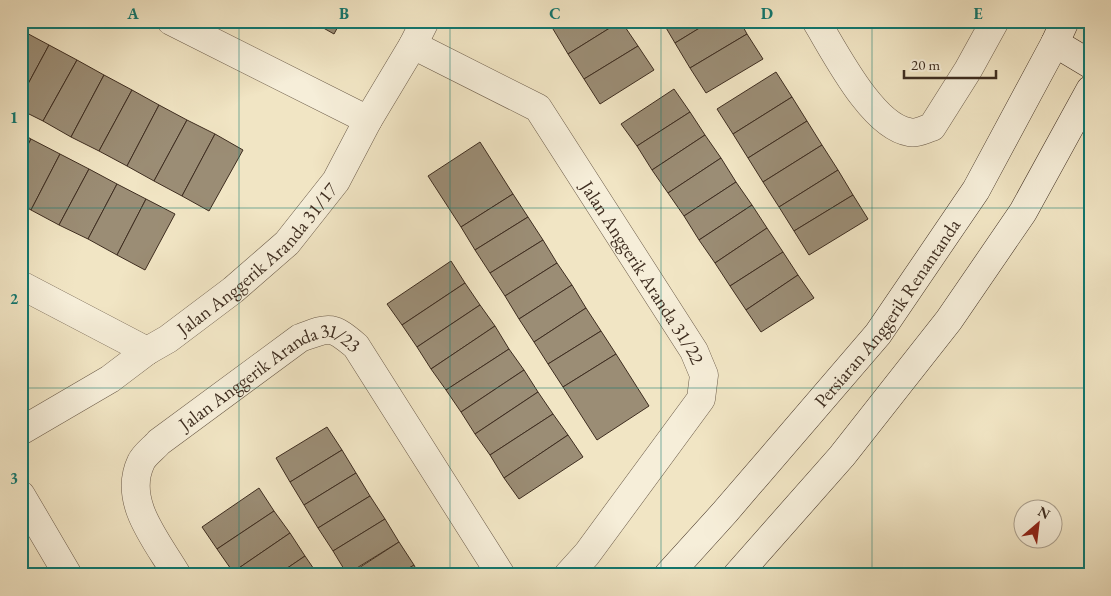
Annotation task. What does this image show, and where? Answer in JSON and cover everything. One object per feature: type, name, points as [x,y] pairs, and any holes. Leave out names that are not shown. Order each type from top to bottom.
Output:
[{"type":"street","points":[[171,21],[368,120]]},
{"type":"street","name":"Jalan Anggerik Aranda 31/17","points":[[21,431],[110,378],[147,351],[168,339],[233,290],[287,243],[336,181],[368,120],[413,45],[425,21]]},
{"type":"street","points":[[816,21],[854,83],[879,115],[896,128],[911,133],[932,127],[968,70],[995,21]]},
{"type":"street","points":[[1060,32],[1090,64]]},
{"type":"street","name":"Persiaran Anggerik Renantanda","points":[[668,575],[725,512],[878,334],[976,190],[1060,32]]},
{"type":"street","name":"Jalan Anggerik Aranda 31/22","points":[[413,45],[538,108],[694,351],[704,375],[701,399],[587,554],[568,575]]},
{"type":"street","points":[[738,575],[842,456],[950,320],[1023,212],[1090,90]]},
{"type":"street","points":[[21,285],[147,351]]},
{"type":"street","name":"Jalan Anggerik Aranda 31/23","points":[[177,575],[143,518],[135,498],[136,480],[141,461],[159,442],[300,338],[323,329],[338,331],[356,346],[501,575]]},
{"type":"street","points":[[21,495],[58,571]]},
{"type":"building","points":[[311,21],[341,21],[334,34]]},
{"type":"building","points":[[565,21],[621,21],[568,54],[553,29]]},
{"type":"building","points":[[621,21],[638,46],[584,79],[568,54]]},
{"type":"building","points":[[662,21],[711,21],[675,43]]},
{"type":"building","points":[[711,21],[740,21],[747,34],[690,68],[675,43]]},
{"type":"building","points":[[21,30],[49,45],[21,97]]},
{"type":"building","points":[[747,34],[763,59],[706,93],[690,68]]},
{"type":"building","points":[[49,45],[77,60],[43,121],[21,110],[21,97]]},
{"type":"building","points":[[638,46],[654,70],[600,104],[584,79]]},
{"type":"building","points":[[77,60],[104,75],[71,137],[43,121]]},
{"type":"building","points":[[776,72],[792,97],[733,134],[717,109]]},
{"type":"building","points":[[104,75],[132,90],[99,151],[71,137]]},
{"type":"building","points":[[674,89],[690,112],[637,146],[621,124]]},
{"type":"building","points":[[132,90],[159,105],[127,166],[99,151]]},
{"type":"building","points":[[792,97],[807,121],[748,158],[733,134]]},
{"type":"building","points":[[159,105],[187,120],[154,181],[127,166]]},
{"type":"building","points":[[690,112],[705,135],[652,170],[637,146]]},
{"type":"building","points":[[187,120],[215,134],[182,196],[154,181]]},
{"type":"building","points":[[807,121],[822,145],[763,182],[748,158]]},
{"type":"building","points":[[21,133],[31,139],[21,158]]},
{"type":"building","points":[[215,134],[243,150],[209,211],[182,196]]},
{"type":"building","points":[[705,135],[721,158],[668,193],[652,170]]},
{"type":"building","points":[[31,139],[60,154],[31,210],[21,204],[21,158]]},
{"type":"building","points":[[480,142],[513,194],[461,227],[428,176]]},
{"type":"building","points":[[822,145],[838,170],[779,207],[763,182]]},
{"type":"building","points":[[60,154],[89,169],[59,225],[31,210]]},
{"type":"building","points":[[721,158],[736,182],[684,216],[668,193]]},
{"type":"building","points":[[89,169],[117,184],[88,239],[59,225]]},
{"type":"building","points":[[838,170],[853,195],[794,231],[779,207]]},
{"type":"building","points":[[736,182],[752,205],[699,240],[684,216]]},
{"type":"building","points":[[117,184],[146,199],[117,255],[88,239]]},
{"type":"building","points":[[513,194],[528,217],[475,250],[461,227]]},
{"type":"building","points":[[853,195],[868,219],[809,255],[794,231]]},
{"type":"building","points":[[146,199],[175,214],[145,270],[117,255]]},
{"type":"building","points":[[752,205],[767,228],[715,263],[699,240]]},
{"type":"building","points":[[528,217],[543,240],[490,273],[475,250]]},
{"type":"building","points":[[767,228],[783,252],[730,286],[715,263]]},
{"type":"building","points":[[543,240],[557,263],[505,296],[490,273]]},
{"type":"building","points":[[783,252],[798,275],[746,310],[730,286]]},
{"type":"building","points":[[451,261],[465,283],[402,325],[387,304]]},
{"type":"building","points":[[557,263],[572,285],[519,319],[505,296]]},
{"type":"building","points":[[798,275],[814,298],[761,332],[746,310]]},
{"type":"building","points":[[465,283],[480,305],[417,347],[402,325]]},
{"type":"building","points":[[572,285],[586,308],[534,342],[519,319]]},
{"type":"building","points":[[480,305],[495,326],[431,369],[417,347]]},
{"type":"building","points":[[586,308],[601,331],[548,364],[534,342]]},
{"type":"building","points":[[495,326],[509,349],[446,390],[431,369]]},
{"type":"building","points":[[601,331],[616,354],[563,387],[548,364]]},
{"type":"building","points":[[509,349],[524,370],[461,412],[446,390]]},
{"type":"building","points":[[616,354],[649,406],[597,440],[563,387]]},
{"type":"building","points":[[524,370],[538,392],[475,434],[461,412]]},
{"type":"building","points":[[538,392],[553,414],[490,455],[475,434]]},
{"type":"building","points":[[553,414],[568,435],[504,478],[490,455]]},
{"type":"building","points":[[327,427],[342,450],[290,482],[276,458]]},
{"type":"building","points":[[568,435],[583,457],[519,499],[504,478]]},
{"type":"building","points":[[342,450],[356,473],[304,505],[290,482]]},
{"type":"building","points":[[356,473],[370,496],[318,528],[304,505]]},
{"type":"building","points":[[259,488],[274,511],[217,549],[202,527]]},
{"type":"building","points":[[370,496],[385,519],[333,551],[318,528]]},
{"type":"building","points":[[274,511],[290,533],[233,572],[217,549]]},
{"type":"building","points":[[385,519],[399,542],[347,574],[333,551]]},
{"type":"building","points":[[290,533],[305,556],[277,575],[234,575],[233,572]]},
{"type":"building","points":[[399,542],[414,565],[398,575],[348,575]]},
{"type":"building","points":[[305,556],[318,575],[277,575]]},
{"type":"building","points":[[414,565],[419,575],[398,575]]}]
